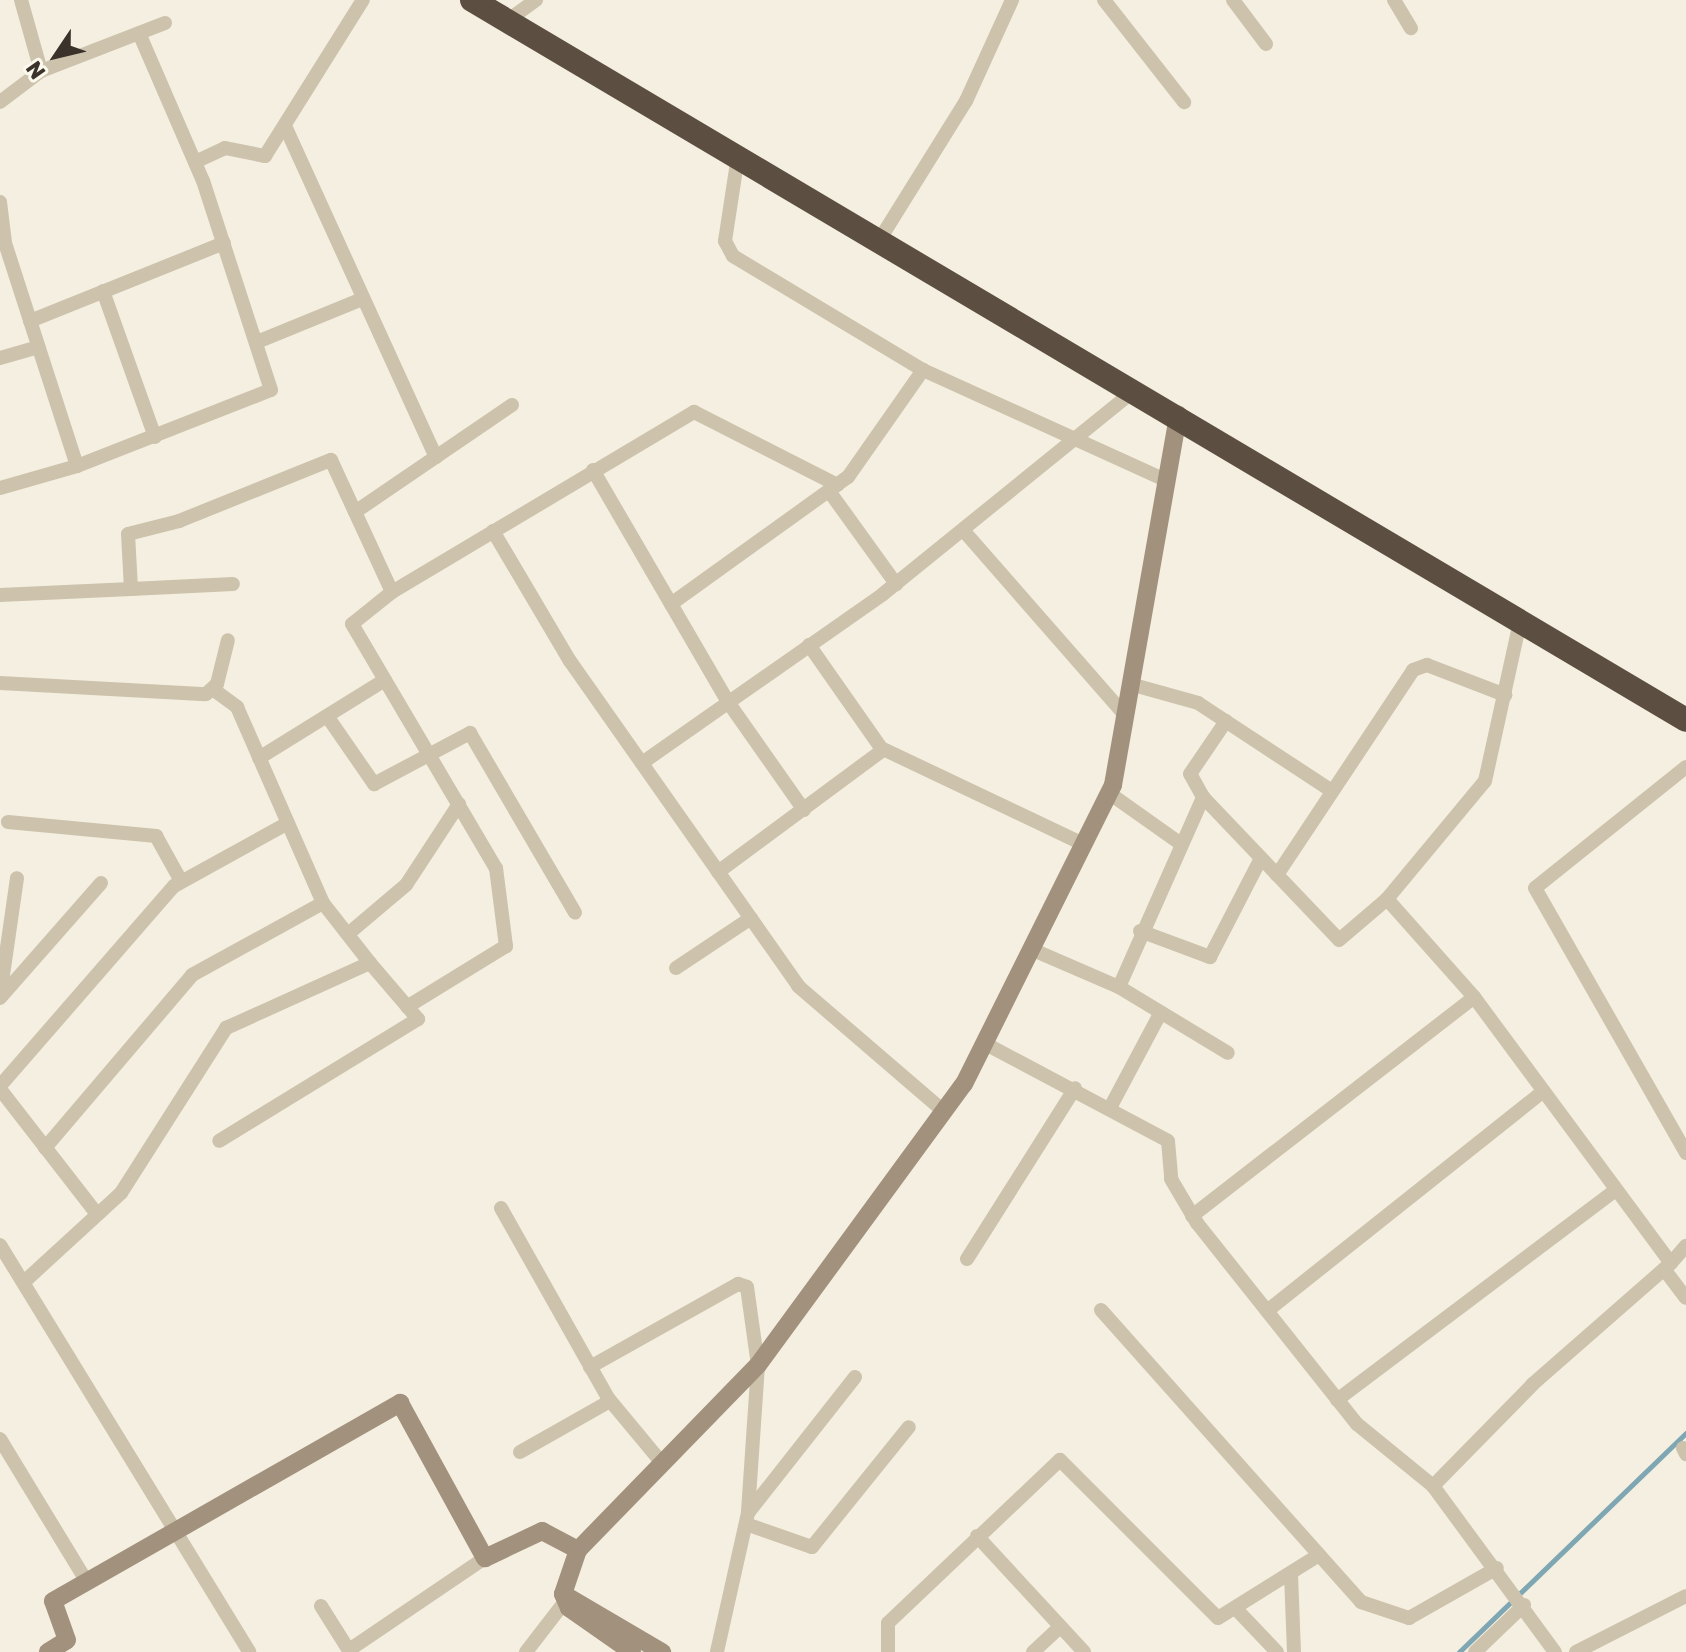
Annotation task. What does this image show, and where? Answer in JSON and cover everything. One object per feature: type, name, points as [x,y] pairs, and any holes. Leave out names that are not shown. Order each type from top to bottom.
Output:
[{"type":"highway","points":[[472,0],[1178,415],[1686,720]]},
{"type":"street","points":[[21,0],[41,71]]},
{"type":"street","points":[[195,162],[225,148],[265,156],[363,0]]},
{"type":"street","points":[[507,21],[536,0]]},
{"type":"street","points":[[880,239],[966,101],[1012,0]]},
{"type":"street","points":[[1104,0],[1184,102]]},
{"type":"street","points":[[1233,0],[1266,44]]},
{"type":"street","points":[[1394,0],[1411,28]]},
{"type":"street","points":[[0,102],[41,71],[165,23]]},
{"type":"street","points":[[0,488],[77,466],[268,394],[257,342],[224,243],[195,162],[139,33]]},
{"type":"street","points":[[285,126],[360,300],[436,457]]},
{"type":"street","points":[[738,156],[729,252],[923,370],[1166,480]]},
{"type":"street","points":[[0,202],[4,254],[30,321],[77,466]]},
{"type":"street","points":[[30,321],[224,243]]},
{"type":"street","points":[[103,291],[155,437]]},
{"type":"street","points":[[257,342],[360,300]]},
{"type":"street","points":[[0,358],[38,347]]},
{"type":"street","points":[[671,604],[833,488],[923,370]]},
{"type":"street","points":[[642,763],[896,584],[1135,390]]},
{"type":"street","points":[[355,512],[512,405]]},
{"type":"street","points":[[407,1007],[506,946],[496,868],[352,624],[392,592],[694,412],[833,488],[896,584]]},
{"type":"street","points":[[526,1652],[564,1597],[578,1550],[758,1365],[942,1110],[984,1043],[1109,793],[1178,415]]},
{"type":"street","points":[[131,589],[128,534],[179,521],[331,460],[392,592]]},
{"type":"street","points":[[593,470],[728,702],[804,810]]},
{"type":"street","points":[[963,530],[1125,715]]},
{"type":"street","points":[[493,531],[642,763],[803,992],[942,1110]]},
{"type":"street","points":[[0,595],[233,584]]},
{"type":"street","points":[[1226,721],[1190,774],[1203,797],[1339,940],[1387,899],[1485,781],[1520,622]]},
{"type":"street","points":[[214,690],[228,640]]},
{"type":"street","points":[[809,645],[883,750],[1083,844]]},
{"type":"street","points":[[1277,875],[1419,666],[1505,695]]},
{"type":"street","points":[[259,758],[385,680]]},
{"type":"street","points":[[0,683],[214,690],[237,707],[323,903],[418,1019],[219,1141]]},
{"type":"street","points":[[1130,684],[1191,699],[1332,791]]},
{"type":"street","points":[[327,716],[374,784],[428,752],[470,733],[575,913]]},
{"type":"street","points":[[718,872],[883,750]]},
{"type":"street","points":[[1686,767],[1535,888],[1686,1153]]},
{"type":"street","points":[[1109,793],[1181,844]]},
{"type":"street","points":[[1119,987],[1140,931],[1203,797]]},
{"type":"street","points":[[348,934],[406,885],[459,804]]},
{"type":"street","points":[[8,822],[156,836],[181,881]]},
{"type":"street","points":[[97,1214],[0,1088],[181,881],[288,823]]},
{"type":"street","points":[[1140,931],[1210,957],[1261,858]]},
{"type":"street","points":[[0,997],[17,878]]},
{"type":"street","points":[[0,997],[101,883]]},
{"type":"street","points":[[1387,899],[1422,943],[1474,997],[1616,1190],[1686,1298]]},
{"type":"street","points":[[45,1148],[192,975],[323,903]]},
{"type":"street","points":[[676,968],[751,918]]},
{"type":"street","points":[[1031,949],[1119,987],[1228,1053]]},
{"type":"street","points":[[25,1281],[121,1193],[226,1028],[370,963]]},
{"type":"street","points":[[1192,1216],[1474,997]]},
{"type":"street","points":[[1111,1106],[1161,1012]]},
{"type":"street","points":[[984,1043],[1111,1106],[1170,1147],[1169,1175],[1192,1216],[1337,1400],[1433,1486],[1510,1585],[1555,1652]]},
{"type":"street","points":[[967,1259],[1075,1088]]},
{"type":"street","points":[[1267,1311],[1542,1092]]},
{"type":"street","points":[[1337,1400],[1616,1190]]},
{"type":"street","points":[[501,1208],[610,1401],[662,1463]]},
{"type":"street","points":[[0,1245],[179,1529],[249,1652]]},
{"type":"street","points":[[1433,1486],[1533,1384],[1668,1266],[1686,1246]]},
{"type":"street","points":[[590,1367],[741,1283],[758,1365],[747,1519],[717,1652]]},
{"type":"street","points":[[1101,1310],[1361,1602],[1395,1619],[1421,1614],[1497,1568]]},
{"type":"street","points":[[747,1519],[855,1377]]},
{"type":"street","points":[[520,1452],[610,1401]]},
{"type":"street","points":[[48,1652],[72,1646],[53,1601],[400,1403],[485,1558]]},
{"type":"street","points":[[747,1519],[812,1547],[909,1427]]},
{"type":"street","points":[[0,1439],[87,1582]]},
{"type":"street","points":[[888,1652],[888,1623],[1053,1462],[1068,1462],[1212,1616],[1237,1610],[1319,1555]]},
{"type":"street","points":[[321,1606],[349,1651],[485,1558],[542,1531],[578,1550]]},
{"type":"street","points":[[977,1536],[1084,1652]]},
{"type":"street","points":[[1291,1574],[1294,1652]]},
{"type":"street","points":[[1576,1652],[1686,1596]]},
{"type":"street","points":[[564,1597],[632,1652]]},
{"type":"street","points":[[564,1597],[662,1652]]},
{"type":"street","points":[[1475,1652],[1522,1602]]},
{"type":"street","points":[[1237,1610],[1277,1652]]},
{"type":"street","points":[[1033,1652],[1060,1627]]},
{"type":"waterway","points":[[1459,1652],[1686,1433]]}]
